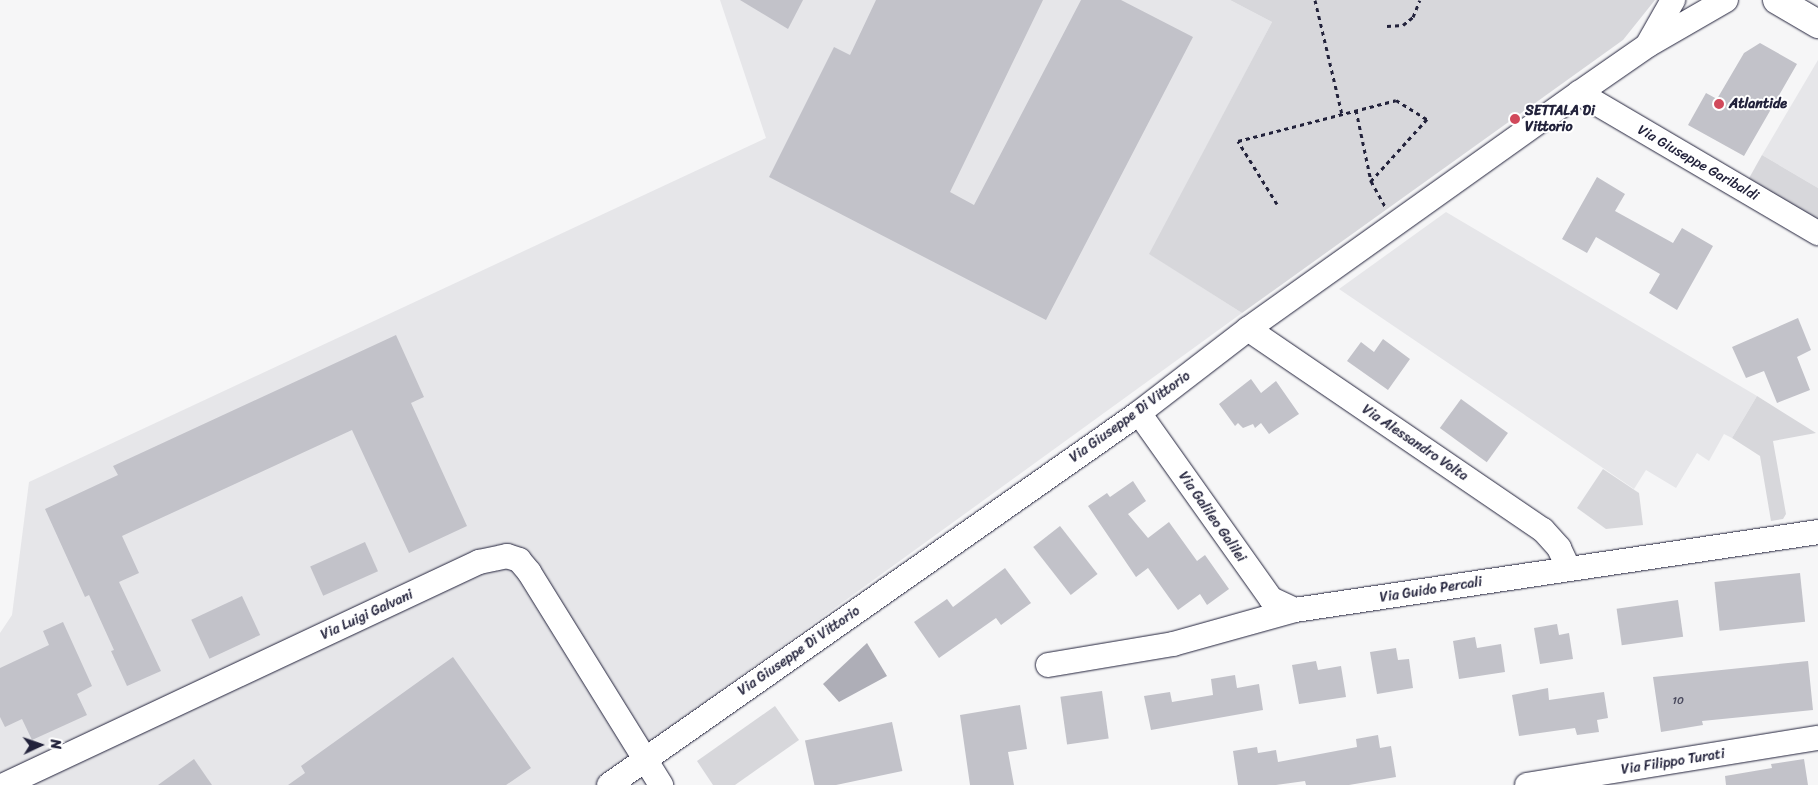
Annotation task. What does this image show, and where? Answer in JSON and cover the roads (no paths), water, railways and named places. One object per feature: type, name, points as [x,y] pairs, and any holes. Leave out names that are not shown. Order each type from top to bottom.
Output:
[{"type":"main road","points":[[1777,0],[1818,24]]},
{"type":"street","name":"Via Giuseppe Di Vittorio","points":[[1648,45],[1674,0]]},
{"type":"street","name":"Via Giuseppe Di Vittorio","points":[[608,785],[1138,413],[1248,330],[1579,93],[1648,45],[1726,0]]},
{"type":"street","name":"Via Giuseppe Garibaldi","points":[[1579,93],[1818,233]]},
{"type":"street","name":"Via Alessandro Volta","points":[[1248,330],[1544,530],[1559,548],[1569,569]]},
{"type":"street","name":"Via Galileo Galilei","points":[[1138,413],[1271,599],[1295,610]]},
{"type":"street","name":"Via Guido Percali","points":[[1048,665],[1173,644],[1295,610],[1818,532]]},
{"type":"street","name":"Via Luigi Galvani","points":[[4,785],[479,562],[507,556],[519,560],[529,572],[661,785]]},
{"type":"street","name":"Via Filippo Turati","points":[[1542,784],[1818,738]]},
{"type":"place","name":"Atlantide","points":[[1719,104]]},
{"type":"place","name":"SETTALA Di Vittorio","points":[[1515,119]]}]
